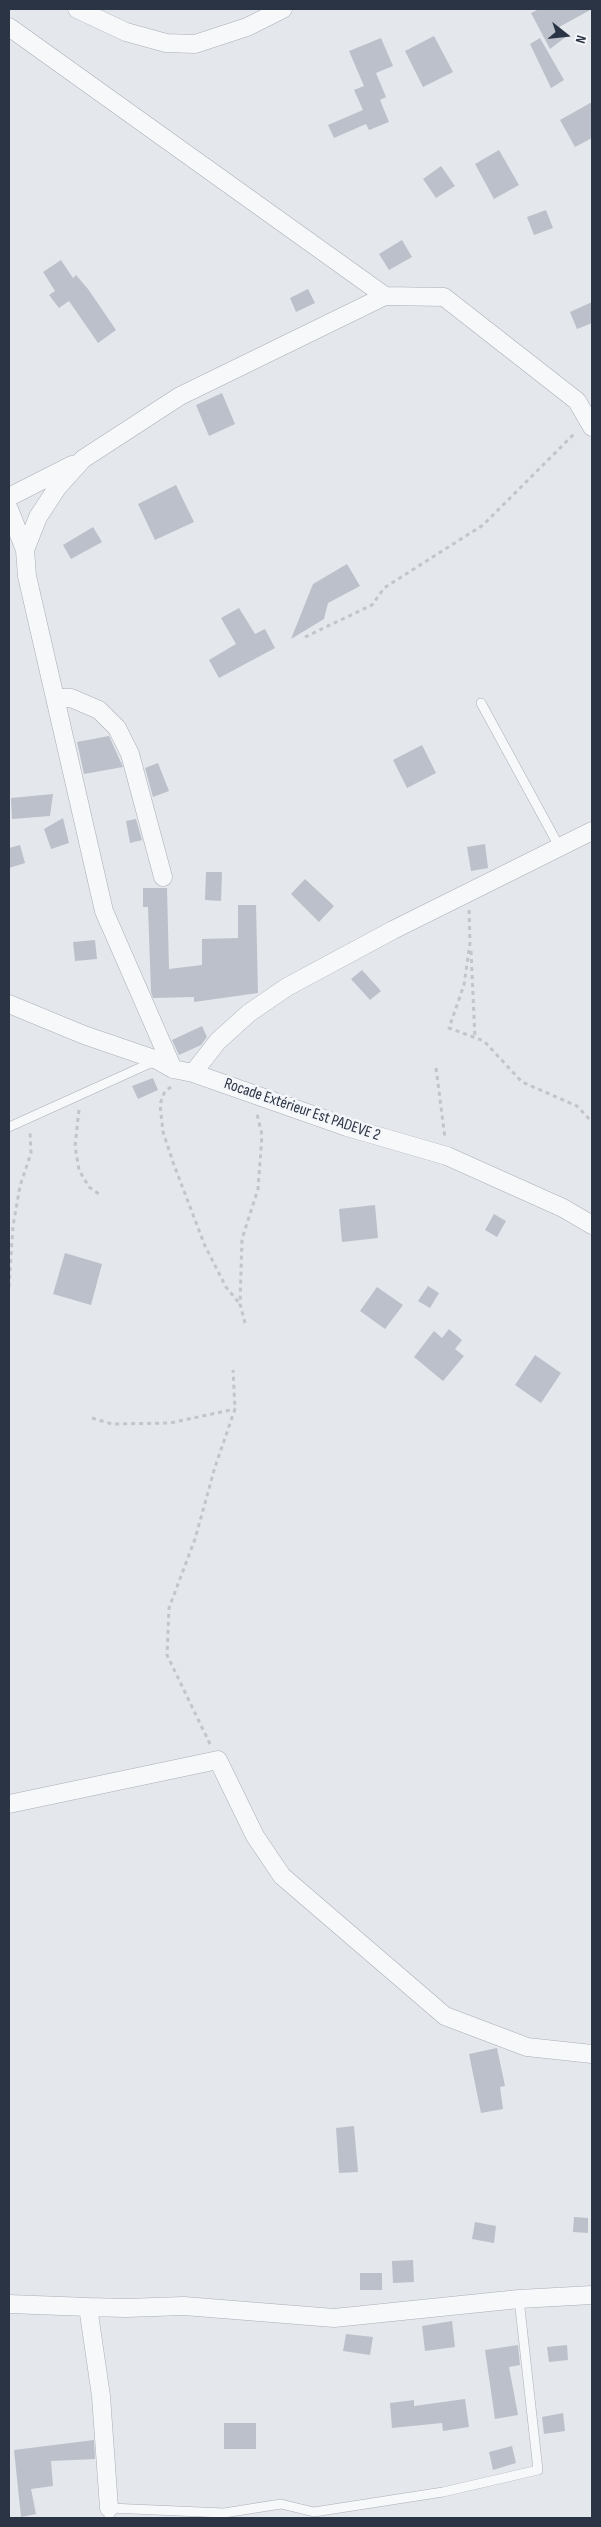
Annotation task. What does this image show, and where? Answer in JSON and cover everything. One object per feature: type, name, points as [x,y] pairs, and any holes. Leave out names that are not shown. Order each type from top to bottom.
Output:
[{"type":"street","points":[[77,9],[126,32],[166,43],[195,44],[247,26],[283,9]]},
{"type":"street","points":[[9,27],[385,296]]},
{"type":"street","points":[[9,497],[83,459],[180,396],[385,296],[444,297],[577,402],[590,423]]},
{"type":"street","points":[[25,550],[38,517],[57,488],[83,459]]},
{"type":"street","points":[[9,509],[25,550],[26,576],[104,911],[173,1069]]},
{"type":"street","points":[[54,698],[71,698],[99,710],[118,728],[130,754],[163,877]]},
{"type":"street","points":[[193,1073],[218,1042],[249,1013],[287,987],[592,831]]},
{"type":"street","name":"Rocade Extérieur Est PADEVE 2","points":[[9,1004],[76,1032],[158,1060],[173,1069],[193,1073],[347,1127],[447,1156],[563,1208],[592,1225]]},
{"type":"street","points":[[9,1804],[218,1760],[255,1836],[282,1876],[445,2016],[526,2047],[592,2054]]},
{"type":"street","points":[[9,2304],[126,2308],[184,2306],[334,2318],[519,2299],[592,2295]]},
{"type":"street","points":[[88,2306],[101,2396],[109,2513]]},
{"type":"lane","points":[[481,703],[560,848]]},
{"type":"lane","points":[[9,1127],[158,1060]]},
{"type":"lane","points":[[109,2513],[224,2513],[281,2504],[314,2512],[443,2492],[538,2470],[519,2299]]},
{"type":"path","points":[[306,637],[372,605],[384,588],[483,525],[590,423]]},
{"type":"path","points":[[468,893],[475,1038]]},
{"type":"path","points":[[470,943],[464,985],[449,1028],[484,1041],[522,1082],[577,1106],[592,1122]]},
{"type":"path","points":[[436,1068],[447,1156]]},
{"type":"path","points":[[193,1073],[165,1091],[160,1104],[164,1132],[186,1202],[205,1246],[226,1286],[240,1304]]},
{"type":"path","points":[[82,1094],[75,1146],[79,1170],[88,1187],[99,1194]]},
{"type":"path","points":[[245,1323],[240,1304],[242,1238],[258,1189],[262,1136],[253,1094]]},
{"type":"path","points":[[9,1287],[13,1226],[20,1186],[31,1153],[29,1118]]},
{"type":"path","points":[[218,1760],[167,1655],[169,1608],[195,1539],[235,1409],[233,1370]]},
{"type":"path","points":[[92,1418],[112,1424],[170,1423],[235,1409]]},
{"type":"building","points":[[539,9],[592,9],[559,27],[567,36],[550,49],[531,13]]},
{"type":"building","points":[[434,36],[453,72],[423,87],[405,51]]},
{"type":"building","points":[[381,38],[393,66],[376,73],[386,97],[380,100],[389,122],[369,130],[366,124],[334,138],[328,125],[363,110],[354,90],[364,86],[349,51]]},
{"type":"building","points":[[540,38],[564,80],[551,88],[530,44]]},
{"type":"building","points":[[592,102],[592,138],[575,147],[560,120]]},
{"type":"building","points":[[499,150],[519,185],[494,199],[475,164]]},
{"type":"building","points":[[441,166],[455,186],[436,198],[423,179]]},
{"type":"building","points":[[546,210],[553,228],[534,235],[527,217]]},
{"type":"building","points":[[402,240],[412,257],[389,270],[379,254]]},
{"type":"building","points":[[61,260],[73,278],[76,275],[88,289],[116,330],[98,343],[69,301],[59,308],[49,295],[55,291],[43,272]]},
{"type":"building","points":[[308,289],[315,303],[296,312],[290,298]]},
{"type":"building","points":[[592,302],[592,323],[577,329],[570,312]]},
{"type":"building","points":[[222,393],[235,424],[209,436],[196,405]]},
{"type":"building","points":[[176,485],[194,522],[155,540],[138,504]]},
{"type":"building","points":[[93,527],[102,542],[71,559],[63,545]]},
{"type":"building","points":[[347,564],[360,586],[328,603],[324,619],[291,639],[313,584]]},
{"type":"building","points":[[239,608],[255,634],[265,629],[275,648],[219,678],[209,660],[236,644],[221,618]]},
{"type":"building","points":[[109,736],[123,767],[84,774],[77,742]]},
{"type":"building","points":[[422,745],[436,773],[407,788],[393,760]]},
{"type":"building","points":[[158,763],[169,791],[153,797],[145,768]]},
{"type":"building","points":[[53,794],[50,816],[12,819],[11,798]]},
{"type":"building","points":[[63,818],[69,843],[51,849],[44,829]]},
{"type":"building","points":[[136,819],[142,840],[130,843],[126,821]]},
{"type":"building","points":[[485,844],[488,868],[471,871],[467,847]]},
{"type":"building","points":[[20,845],[25,863],[9,868],[9,848]]},
{"type":"building","points":[[206,872],[222,872],[221,901],[205,900]]},
{"type":"building","points":[[305,879],[334,906],[319,922],[291,894]]},
{"type":"building","points":[[143,888],[167,888],[169,969],[202,965],[202,939],[238,938],[238,905],[256,905],[258,993],[194,1002],[194,997],[153,998],[151,992],[148,907],[143,907]]},
{"type":"building","points":[[95,940],[97,959],[75,961],[73,942]]},
{"type":"building","points":[[362,970],[381,991],[370,1000],[351,979]]},
{"type":"building","points":[[202,1026],[207,1037],[201,1045],[179,1055],[172,1040]]},
{"type":"building","points":[[153,1078],[158,1090],[138,1099],[132,1086]]},
{"type":"building","points":[[375,1205],[378,1238],[342,1242],[339,1209]]},
{"type":"building","points":[[494,1214],[506,1221],[497,1237],[485,1230]]},
{"type":"building","points":[[65,1253],[102,1264],[91,1305],[53,1294]]},
{"type":"building","points":[[428,1286],[439,1293],[430,1308],[418,1301]]},
{"type":"building","points":[[377,1287],[403,1305],[385,1329],[360,1311]]},
{"type":"building","points":[[449,1329],[462,1340],[455,1349],[464,1356],[443,1381],[414,1357],[434,1331],[442,1338]]},
{"type":"building","points":[[535,1355],[561,1373],[541,1403],[515,1385]]},
{"type":"building","points":[[497,2048],[505,2086],[500,2087],[503,2109],[481,2113],[469,2054]]},
{"type":"building","points":[[354,2126],[358,2172],[339,2173],[336,2128]]},
{"type":"building","points":[[574,2217],[588,2218],[588,2233],[573,2232]]},
{"type":"building","points":[[475,2222],[496,2226],[494,2243],[472,2239]]},
{"type":"building","points":[[413,2260],[414,2282],[393,2283],[392,2261]]},
{"type":"building","points":[[360,2273],[382,2273],[382,2290],[360,2290]]},
{"type":"building","points":[[452,2321],[455,2347],[425,2351],[422,2326]]},
{"type":"building","points":[[346,2334],[373,2337],[370,2355],[343,2351]]},
{"type":"building","points":[[518,2345],[520,2365],[509,2367],[518,2415],[495,2419],[485,2350]]},
{"type":"building","points":[[567,2345],[568,2360],[549,2362],[547,2347]]},
{"type":"building","points":[[465,2399],[469,2427],[443,2431],[442,2423],[392,2428],[390,2403],[414,2400],[414,2406]]},
{"type":"building","points":[[563,2413],[565,2431],[544,2434],[542,2417]]},
{"type":"building","points":[[224,2423],[256,2423],[256,2449],[224,2449]]},
{"type":"building","points":[[94,2440],[95,2459],[51,2461],[53,2486],[31,2489],[36,2514],[21,2517],[14,2450]]},
{"type":"building","points":[[512,2446],[516,2463],[493,2470],[489,2452]]}]
